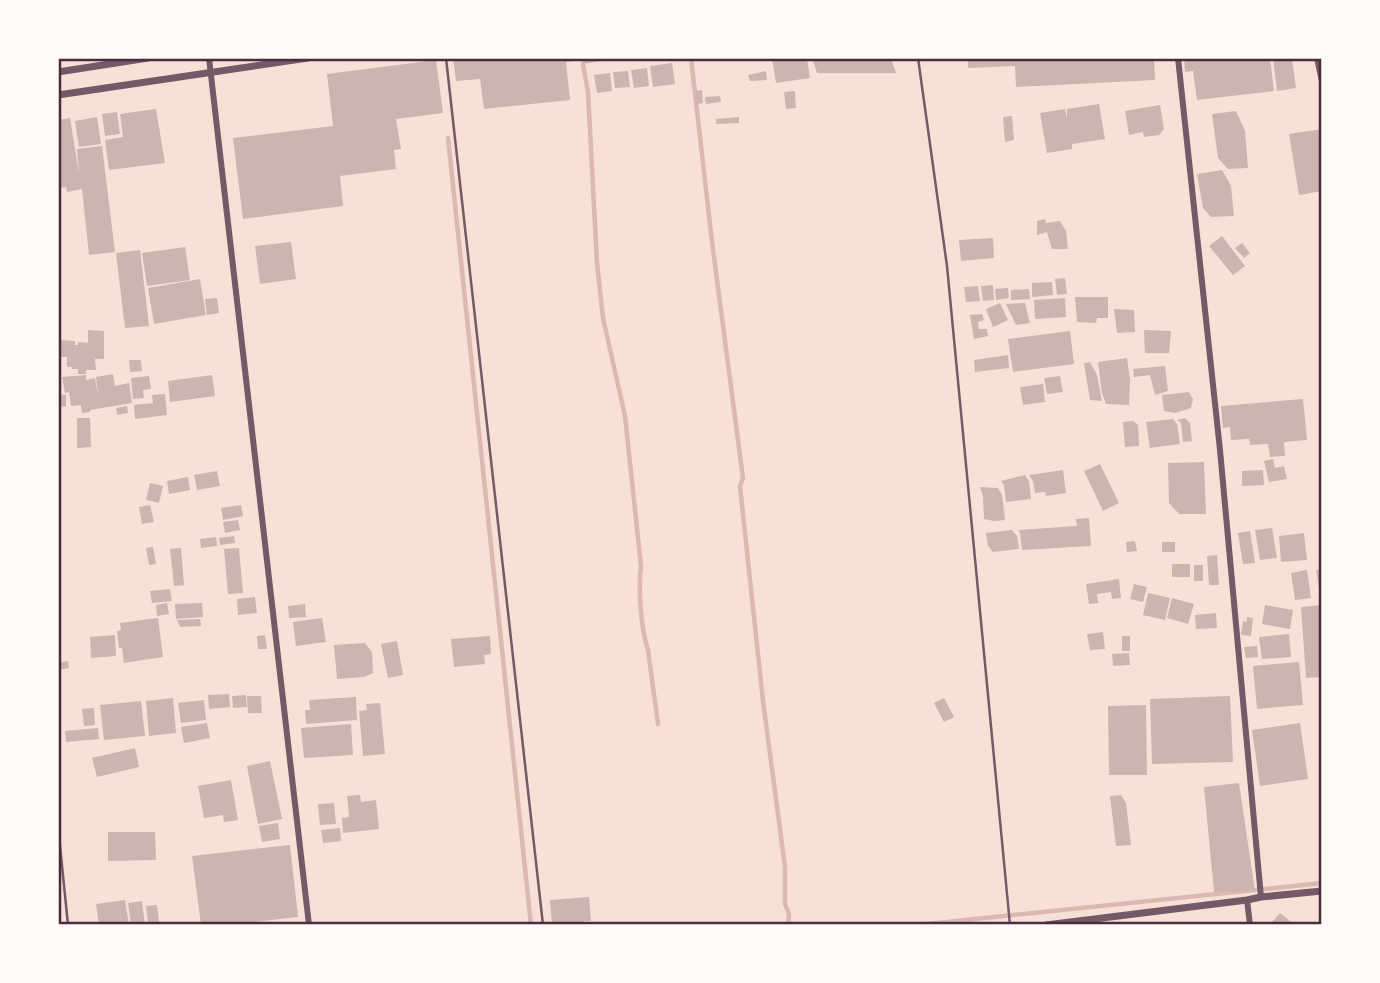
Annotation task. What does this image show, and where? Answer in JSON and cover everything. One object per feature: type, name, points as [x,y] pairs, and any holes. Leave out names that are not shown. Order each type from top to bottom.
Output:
[{"type":"street","points":[[58,72],[148,58]]},
{"type":"street","points":[[209,58],[309,925]]},
{"type":"street","points":[[58,95],[309,58]]},
{"type":"street","points":[[1178,58],[1220,450],[1261,897]]},
{"type":"street","points":[[1317,58],[1322,81]]},
{"type":"street","points":[[1046,925],[1322,891]]},
{"type":"street","points":[[1247,900],[1250,925]]},
{"type":"lane","points":[[446,58],[543,925]]},
{"type":"lane","points":[[918,58],[947,266],[1010,925]]},
{"type":"lane","points":[[58,826],[68,925]]},
{"type":"building","points":[[453,58],[575,58],[575,61],[566,62],[570,100],[484,109],[480,79],[456,81]]},
{"type":"building","points":[[582,58],[615,58],[615,59],[582,64]]},
{"type":"building","points":[[772,58],[807,58],[810,78],[776,83]]},
{"type":"building","points":[[812,58],[891,58],[896,73],[817,73]]},
{"type":"building","points":[[968,58],[1154,58],[1155,80],[1016,87],[1015,66],[968,68]]},
{"type":"building","points":[[1184,58],[1270,58],[1274,91],[1197,100],[1193,71],[1185,72]]},
{"type":"building","points":[[1273,58],[1292,58],[1296,88],[1277,91]]},
{"type":"building","points":[[436,60],[443,113],[396,119],[401,149],[394,150],[396,169],[340,176],[343,206],[243,219],[233,138],[333,126],[327,74]]},
{"type":"building","points":[[672,63],[675,84],[653,87],[650,66]]},
{"type":"building","points":[[647,68],[649,86],[634,88],[631,70]]},
{"type":"building","points":[[628,71],[630,87],[615,88],[613,72]]},
{"type":"building","points":[[766,71],[767,80],[750,81],[748,75]]},
{"type":"building","points":[[610,73],[612,91],[597,93],[594,75]]},
{"type":"building","points":[[702,90],[703,103],[697,104],[696,91]]},
{"type":"building","points":[[795,91],[796,108],[786,109],[784,92]]},
{"type":"building","points":[[720,96],[721,102],[706,104],[705,97]]},
{"type":"building","points":[[1099,104],[1105,139],[1072,144],[1072,149],[1047,153],[1040,113],[1065,109],[1067,119],[1067,109]]},
{"type":"building","points":[[1160,105],[1164,129],[1159,135],[1144,137],[1143,132],[1129,135],[1125,111]]},
{"type":"building","points":[[156,109],[165,163],[109,170],[105,140],[123,137],[120,114]]},
{"type":"building","points":[[1236,111],[1245,131],[1248,168],[1228,169],[1218,158],[1212,114]]},
{"type":"building","points":[[117,112],[120,134],[105,136],[102,114]]},
{"type":"building","points":[[1012,116],[1014,140],[1005,142],[1003,117]]},
{"type":"building","points":[[97,117],[101,144],[79,147],[75,121]]},
{"type":"building","points":[[739,117],[739,123],[716,124],[716,119]]},
{"type":"building","points":[[70,118],[79,174],[77,149],[102,146],[115,252],[89,255],[82,189],[67,192],[66,187],[58,188],[58,120]]},
{"type":"building","points":[[1322,129],[1322,191],[1299,195],[1289,134]]},
{"type":"building","points":[[1222,170],[1231,186],[1234,216],[1211,217],[1203,208],[1197,174]]},
{"type":"building","points":[[1045,219],[1046,223],[1060,221],[1066,231],[1068,249],[1052,249],[1047,232],[1037,235],[1037,221]]},
{"type":"building","points":[[1222,236],[1245,266],[1233,275],[1209,246]]},
{"type":"building","points":[[993,238],[994,258],[961,261],[959,240]]},
{"type":"building","points":[[291,242],[296,279],[260,284],[255,246]]},
{"type":"building","points":[[1242,243],[1250,253],[1244,258],[1235,248]]},
{"type":"building","points":[[185,247],[190,280],[147,286],[142,253]]},
{"type":"building","points":[[140,250],[149,326],[125,328],[116,253]]},
{"type":"building","points":[[1065,278],[1067,294],[1057,295],[1055,279]]},
{"type":"building","points":[[200,279],[206,315],[154,324],[148,288]]},
{"type":"building","points":[[1052,282],[1053,295],[1032,297],[1032,283]]},
{"type":"building","points":[[993,285],[994,300],[983,301],[981,286]]},
{"type":"building","points":[[978,286],[980,301],[966,302],[964,287]]},
{"type":"building","points":[[1008,288],[1009,298],[996,300],[995,289]]},
{"type":"building","points":[[1029,289],[1030,299],[1011,300],[1011,290]]},
{"type":"building","points":[[1075,297],[1108,297],[1108,318],[1097,318],[1096,323],[1077,322]]},
{"type":"building","points":[[217,298],[219,313],[207,315],[205,299]]},
{"type":"building","points":[[1065,298],[1066,317],[1035,319],[1034,300]]},
{"type":"building","points":[[1000,303],[1008,320],[993,327],[986,309]]},
{"type":"building","points":[[1025,303],[1030,323],[1016,325],[1006,304]]},
{"type":"building","points":[[1114,309],[1134,310],[1135,332],[1117,333]]},
{"type":"building","points":[[982,314],[984,320],[978,322],[979,329],[987,329],[988,336],[974,339],[970,315]]},
{"type":"building","points":[[88,330],[104,331],[104,359],[95,359],[96,370],[86,370],[86,374],[78,374],[78,369],[67,367],[67,357],[60,357],[60,340],[75,341],[75,345],[78,345],[78,342],[88,343]]},
{"type":"building","points":[[1144,330],[1171,331],[1169,353],[1145,353]]},
{"type":"building","points":[[1070,331],[1074,364],[1013,372],[1008,339]]},
{"type":"building","points":[[1008,355],[1009,368],[975,372],[974,360]]},
{"type":"building","points":[[1127,358],[1129,405],[1106,404],[1098,362]]},
{"type":"building","points":[[129,360],[141,360],[142,371],[130,372]]},
{"type":"building","points":[[1090,362],[1097,375],[1102,401],[1090,400],[1084,363]]},
{"type":"building","points":[[1165,366],[1168,391],[1155,395],[1150,375],[1134,377],[1133,369]]},
{"type":"building","points":[[113,374],[115,386],[129,383],[132,403],[82,413],[81,405],[71,406],[69,392],[65,393],[62,377],[86,375],[86,380],[95,378],[98,397],[96,377]]},
{"type":"building","points":[[212,375],[215,396],[170,402],[168,381]]},
{"type":"building","points":[[149,376],[151,389],[143,390],[144,398],[133,399],[131,378]]},
{"type":"building","points":[[1060,376],[1063,392],[1047,394],[1044,378]]},
{"type":"building","points":[[1043,384],[1045,402],[1023,405],[1020,387]]},
{"type":"building","points":[[1189,392],[1193,399],[1191,408],[1175,413],[1164,411],[1162,395]]},
{"type":"building","points":[[58,394],[66,395],[66,407],[58,406]]},
{"type":"building","points":[[165,394],[167,415],[135,419],[134,405],[153,403],[152,395]]},
{"type":"building","points":[[1303,399],[1307,440],[1284,442],[1285,456],[1270,457],[1268,444],[1250,445],[1249,439],[1231,440],[1230,427],[1223,428],[1221,406]]},
{"type":"building","points":[[127,406],[128,413],[117,415],[116,408]]},
{"type":"building","points":[[77,418],[90,418],[91,447],[77,448]]},
{"type":"building","points":[[1185,418],[1190,423],[1192,441],[1183,442],[1181,423],[1177,420]]},
{"type":"building","points":[[1173,419],[1177,424],[1180,444],[1150,448],[1146,422]]},
{"type":"building","points":[[1133,421],[1138,425],[1139,446],[1125,447],[1123,422]]},
{"type":"building","points":[[1273,459],[1275,468],[1284,466],[1287,479],[1269,482],[1264,461]]},
{"type":"building","points":[[1204,462],[1206,514],[1179,514],[1169,503],[1168,463]]},
{"type":"building","points":[[1100,464],[1119,503],[1103,511],[1084,471]]},
{"type":"building","points":[[1063,470],[1066,493],[1046,496],[1045,492],[1035,493],[1029,475]]},
{"type":"building","points":[[1263,470],[1264,485],[1242,486],[1242,471]]},
{"type":"building","points":[[217,471],[220,486],[197,490],[194,475]]},
{"type":"building","points":[[1025,475],[1029,481],[1031,499],[1006,502],[1001,481]]},
{"type":"building","points":[[188,477],[190,490],[169,494],[167,481]]},
{"type":"building","points":[[150,483],[163,486],[159,503],[146,500]]},
{"type":"building","points":[[980,487],[998,488],[1002,495],[1005,520],[984,519]]},
{"type":"building","points":[[150,505],[154,522],[142,524],[139,507]]},
{"type":"building","points":[[241,505],[243,516],[223,520],[221,508]]},
{"type":"building","points":[[1089,518],[1091,546],[1022,550],[1018,530],[1077,526],[1076,519]]},
{"type":"building","points":[[238,520],[240,530],[225,533],[223,522]]},
{"type":"building","points":[[1272,528],[1277,558],[1260,560],[1255,530]]},
{"type":"building","points":[[1012,530],[1017,536],[1019,549],[993,552],[988,546],[986,533]]},
{"type":"building","points":[[1250,531],[1255,563],[1243,564],[1238,533]]},
{"type":"building","points":[[1304,533],[1307,560],[1281,562],[1279,536]]},
{"type":"building","points":[[234,536],[235,543],[220,545],[219,538]]},
{"type":"building","points":[[216,537],[217,546],[201,548],[200,539]]},
{"type":"building","points":[[1135,541],[1137,551],[1127,552],[1126,542]]},
{"type":"building","points":[[1162,542],[1175,542],[1175,552],[1162,552]]},
{"type":"building","points":[[153,547],[156,564],[149,565],[146,548]]},
{"type":"building","points":[[181,548],[184,585],[174,586],[170,549]]},
{"type":"building","points":[[239,548],[243,593],[228,594],[224,549]]},
{"type":"building","points":[[1217,555],[1219,585],[1209,585],[1207,556]]},
{"type":"building","points":[[1172,564],[1190,564],[1190,577],[1172,577]]},
{"type":"building","points":[[1194,565],[1203,565],[1203,581],[1194,581]]},
{"type":"building","points":[[1322,569],[1322,600],[1321,600],[1316,570]]},
{"type":"building","points":[[1307,570],[1311,598],[1295,600],[1291,573]]},
{"type":"building","points":[[1119,579],[1121,598],[1112,599],[1111,592],[1097,594],[1098,603],[1089,604],[1086,584]]},
{"type":"building","points":[[1134,584],[1147,587],[1143,602],[1130,599]]},
{"type":"building","points":[[170,589],[172,601],[152,603],[150,591]]},
{"type":"building","points":[[1148,593],[1170,598],[1165,620],[1143,615]]},
{"type":"building","points":[[255,597],[257,613],[238,615],[237,599]]},
{"type":"building","points":[[1172,598],[1194,604],[1188,624],[1167,618]]},
{"type":"building","points":[[167,603],[169,614],[157,616],[156,605]]},
{"type":"building","points":[[202,603],[203,617],[176,619],[175,604]]},
{"type":"building","points":[[305,604],[306,617],[289,618],[288,606]]},
{"type":"building","points":[[1265,605],[1293,610],[1290,629],[1262,624]]},
{"type":"building","points":[[1322,605],[1322,677],[1306,678],[1301,607]]},
{"type":"building","points":[[1216,613],[1217,628],[1196,629],[1195,615]]},
{"type":"building","points":[[1247,617],[1253,618],[1251,636],[1241,635],[1243,621],[1247,622]]},
{"type":"building","points":[[158,618],[163,657],[124,663],[117,631],[121,630],[120,623]]},
{"type":"building","points":[[322,618],[326,642],[296,646],[293,622]]},
{"type":"building","points":[[200,619],[201,626],[180,627],[177,620]]},
{"type":"building","points":[[1103,632],[1105,649],[1090,650],[1087,634]]},
{"type":"building","points":[[1289,634],[1291,657],[1262,659],[1259,637]]},
{"type":"building","points":[[115,635],[116,656],[91,658],[90,637]]},
{"type":"building","points":[[265,635],[267,649],[258,649],[257,636]]},
{"type":"building","points":[[490,636],[491,654],[484,655],[485,664],[454,667],[451,639]]},
{"type":"building","points":[[1122,636],[1130,636],[1130,651],[1122,651]]},
{"type":"building","points":[[397,641],[403,675],[388,678],[381,644]]},
{"type":"building","points":[[365,643],[372,652],[373,673],[364,677],[337,679],[334,645]]},
{"type":"building","points":[[1257,646],[1258,657],[1246,658],[1244,647]]},
{"type":"building","points":[[1129,653],[1130,665],[1113,666],[1112,654]]},
{"type":"building","points":[[68,661],[69,668],[58,670],[58,663]]},
{"type":"building","points":[[1299,662],[1303,705],[1257,709],[1253,666]]},
{"type":"building","points":[[229,694],[230,707],[209,709],[208,695]]},
{"type":"building","points":[[246,695],[247,707],[233,708],[232,696]]},
{"type":"building","points":[[247,696],[261,696],[262,713],[248,713]]},
{"type":"building","points":[[1230,696],[1233,762],[1152,764],[1150,699]]},
{"type":"building","points":[[356,697],[357,720],[306,724],[305,710],[310,710],[309,700]]},
{"type":"building","points":[[173,698],[176,733],[149,736],[146,701]]},
{"type":"building","points":[[944,698],[954,717],[944,722],[934,703]]},
{"type":"building","points":[[204,700],[206,720],[181,723],[178,703]]},
{"type":"building","points":[[141,701],[145,736],[104,740],[100,705]]},
{"type":"building","points":[[380,703],[385,754],[363,756],[359,711],[367,710],[366,704]]},
{"type":"building","points":[[1146,705],[1147,775],[1109,775],[1108,706]]},
{"type":"building","points":[[94,708],[95,725],[84,726],[82,709]]},
{"type":"building","points":[[207,723],[210,738],[184,743],[181,727]]},
{"type":"building","points":[[1300,723],[1308,779],[1260,786],[1252,730]]},
{"type":"building","points":[[351,724],[353,755],[304,758],[301,728]]},
{"type":"building","points":[[98,728],[99,739],[66,742],[65,731]]},
{"type":"building","points":[[135,748],[139,767],[97,777],[92,758]]},
{"type":"building","points":[[270,761],[282,819],[258,824],[247,766]]},
{"type":"building","points":[[231,780],[238,820],[224,822],[223,815],[204,818],[198,786]]},
{"type":"building","points":[[1239,783],[1255,891],[1214,892],[1204,787]]},
{"type":"building","points":[[360,795],[361,802],[376,800],[379,829],[343,833],[342,818],[349,817],[347,796]]},
{"type":"building","points":[[1121,795],[1126,803],[1131,845],[1116,846],[1110,796]]},
{"type":"building","points":[[334,803],[336,824],[320,825],[318,804]]},
{"type":"building","points":[[278,823],[280,839],[262,842],[259,826]]},
{"type":"building","points":[[340,828],[341,841],[323,843],[321,830]]},
{"type":"building","points":[[108,832],[155,832],[156,860],[108,861]]},
{"type":"building","points":[[290,845],[298,917],[229,925],[201,925],[192,856]]},
{"type":"building","points":[[589,897],[591,921],[584,921],[584,925],[552,925],[550,900]]},
{"type":"building","points":[[125,900],[129,925],[99,925],[96,904]]},
{"type":"building","points":[[142,901],[145,925],[131,925],[128,903]]},
{"type":"building","points":[[157,905],[159,922],[148,923],[146,906]]},
{"type":"building","points":[[1280,913],[1295,925],[1269,925]]},
{"type":"waterway","points":[[691,58],[743,478],[740,486],[763,701],[785,867],[788,925]]},
{"type":"waterway","points":[[583,64],[588,92],[597,263],[603,318],[625,416],[641,566],[642,620],[658,724]]},
{"type":"waterway","points":[[448,138],[531,925]]},
{"type":"waterway","points":[[918,925],[1322,883]]}]
